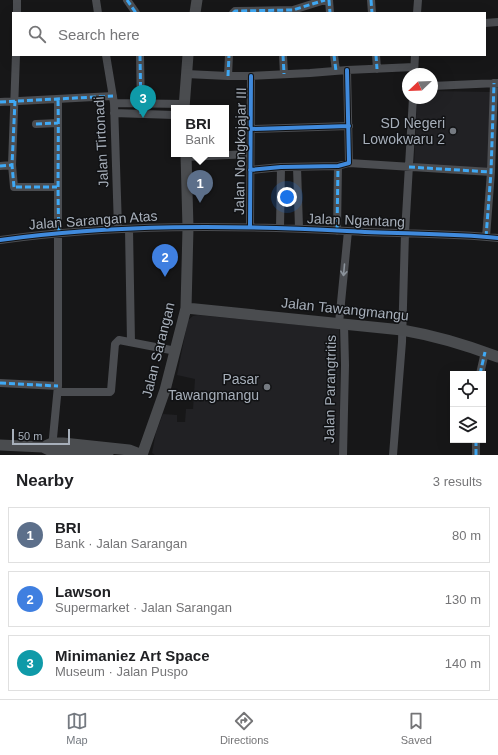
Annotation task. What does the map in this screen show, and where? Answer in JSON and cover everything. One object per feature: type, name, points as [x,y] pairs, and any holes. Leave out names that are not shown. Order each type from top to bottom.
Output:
[{"type":"main road","points":[[195,12],[197,0]]},
{"type":"main road","points":[[184,105],[188,56]]},
{"type":"main road","name":"Jalan Sarangan","points":[[141,455],[158,411],[176,351],[186,308],[188,228],[186,157]]},
{"type":"main road","name":"Jalan Tawangmangu","points":[[186,308],[341,323],[434,335],[498,357]]},
{"type":"main road","points":[[0,445],[108,455]]},
{"type":"main road","points":[[49,449],[129,450],[141,455]]},
{"type":"street","points":[[17,12],[18,0]]},
{"type":"street","points":[[96,0],[98,12]]},
{"type":"street","points":[[127,0],[135,12]]},
{"type":"street","points":[[234,12],[283,12],[325,0]]},
{"type":"street","points":[[329,0],[330,12]]},
{"type":"street","points":[[371,0],[372,12]]},
{"type":"street","points":[[417,12],[418,0]]},
{"type":"street","points":[[486,23],[498,22]]},
{"type":"street","points":[[16,56],[12,165],[15,187],[57,187]]},
{"type":"street","name":"Jalan Tirtonadi","points":[[106,56],[114,100],[118,228]]},
{"type":"street","points":[[140,56],[141,114]]},
{"type":"street","points":[[228,76],[229,56]]},
{"type":"street","points":[[283,56],[284,74]]},
{"type":"street","points":[[334,56],[336,71]]},
{"type":"street","points":[[376,56],[377,69]]},
{"type":"street","points":[[414,68],[415,56]]},
{"type":"street","points":[[186,74],[251,76],[347,70],[402,70]]},
{"type":"street","points":[[347,70],[349,162]]},
{"type":"street","name":"Jalan Nongkojajar III","points":[[250,227],[251,76]]},
{"type":"street","points":[[438,86],[496,83],[491,172],[494,186],[486,237]]},
{"type":"street","points":[[49,449],[58,389],[58,100]]},
{"type":"street","points":[[0,102],[114,100],[140,104],[171,105]]},
{"type":"street","points":[[394,455],[402,330],[405,233],[413,104]]},
{"type":"street","points":[[114,113],[171,115]]},
{"type":"street","points":[[36,124],[58,124]]},
{"type":"street","points":[[251,129],[349,126]]},
{"type":"street","points":[[229,155],[250,154]]},
{"type":"street","points":[[250,170],[297,166],[338,166],[349,162],[491,172]]},
{"type":"street","points":[[0,166],[12,165]]},
{"type":"street","points":[[297,166],[299,228]]},
{"type":"street","points":[[337,230],[338,166]]},
{"type":"street","points":[[280,228],[281,167]]},
{"type":"street","name":"Jalan Sarangan Atas","points":[[0,240],[59,232],[118,228],[188,228]]},
{"type":"street","points":[[129,228],[132,342]]},
{"type":"street","name":"Jalan Ngantang","points":[[188,228],[299,228],[498,238]]},
{"type":"street","name":"Jalan Parangtritis","points":[[343,455],[345,365],[341,323],[348,231]]},
{"type":"street","points":[[0,383],[58,389],[110,392],[115,344],[119,340],[176,351]]},
{"type":"street","points":[[481,371],[485,352]]},
{"type":"street","points":[[476,443],[476,455]]},
{"type":"shaded area","name":"SD Negeri Lowokwaru 2","points":[[438,91],[491,92],[490,170],[414,165],[417,104],[438,104]]},
{"type":"shaded area","name":"Pasar Tawangmangu","points":[[198,315],[339,329],[339,455],[155,455],[152,453],[156,432],[163,414],[177,415],[177,422],[185,422],[186,409],[193,409],[195,379],[177,375],[188,320],[193,316]]},
{"type":"marked path","points":[[127,0],[135,12]]},
{"type":"marked path","points":[[234,12],[293,10],[325,0]]},
{"type":"marked path","points":[[329,0],[330,12]]},
{"type":"marked path","points":[[371,0],[372,12]]},
{"type":"marked path","points":[[140,56],[141,114]]},
{"type":"marked path","points":[[228,76],[229,56]]},
{"type":"marked path","points":[[283,56],[284,74]]},
{"type":"marked path","points":[[334,56],[336,71]]},
{"type":"marked path","points":[[376,56],[377,69]]},
{"type":"marked path","points":[[486,237],[491,172],[494,83]]},
{"type":"marked path","points":[[0,102],[113,96]]},
{"type":"marked path","points":[[58,100],[59,232]]},
{"type":"marked path","points":[[14,187],[12,165],[15,101]]},
{"type":"marked path","points":[[36,124],[58,123]]},
{"type":"marked path","points":[[0,166],[12,165]]},
{"type":"marked path","points":[[337,231],[338,166]]},
{"type":"marked path","points":[[409,167],[491,172]]},
{"type":"marked path","points":[[16,187],[57,187]]},
{"type":"marked path","points":[[481,371],[485,352]]},
{"type":"marked path","points":[[0,383],[58,386]]},
{"type":"marked path","points":[[476,443],[476,455]]},
{"type":"cycle path","points":[[250,170],[281,167],[338,166],[349,163],[347,70]]},
{"type":"cycle path","points":[[250,227],[251,76]]},
{"type":"cycle path","points":[[251,129],[349,126]]},
{"type":"cycle path","points":[[0,240],[86,231],[173,227],[304,229],[441,234],[498,238]]},
{"type":"place","name":"Minimaniez Art Space","points":[[143,118]]},
{"type":"place","name":"SD Negeri Lowokwaru 2","points":[[453,131]]},
{"type":"place","name":"BRI","points":[[200,203]]},
{"type":"place","name":"Lawson","points":[[165,277]]},
{"type":"place","name":"Pasar Tawangmangu","points":[[267,387]]}]
